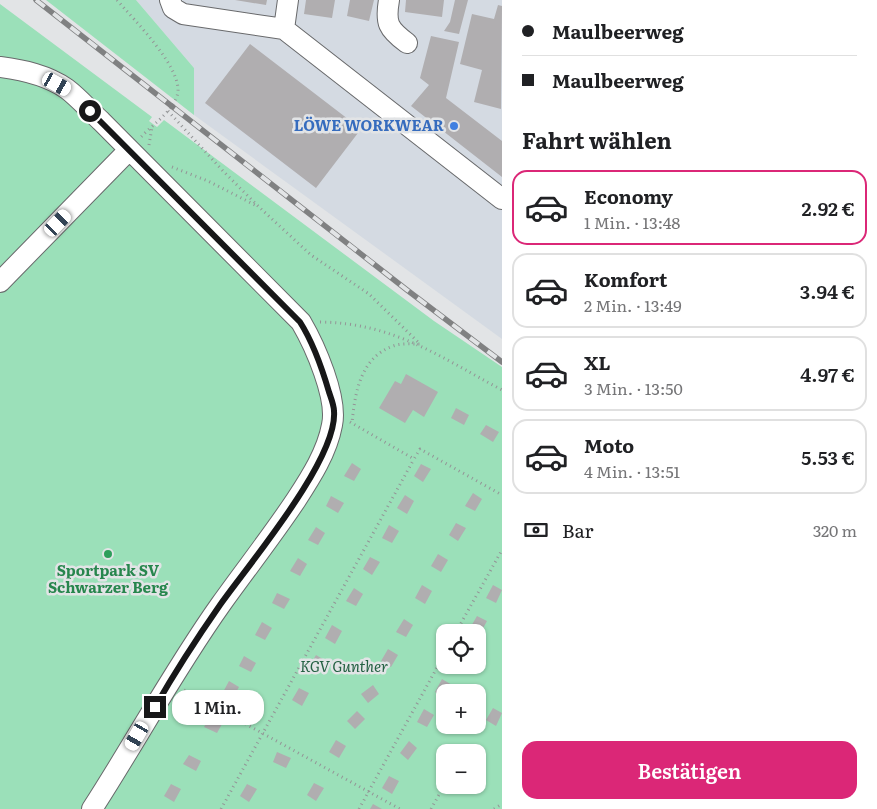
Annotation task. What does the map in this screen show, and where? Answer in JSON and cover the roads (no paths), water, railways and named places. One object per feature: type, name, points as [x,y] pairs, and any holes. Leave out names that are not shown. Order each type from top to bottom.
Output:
[{"type":"lane","points":[[170,0],[174,8],[183,14],[284,29],[502,199]]},
{"type":"lane","points":[[284,29],[288,0]]},
{"type":"lane","points":[[389,0],[386,13],[390,28],[407,43]]},
{"type":"lane","points":[[0,67],[21,70],[47,78],[67,89],[300,322],[318,357],[334,411],[326,447],[308,481],[274,534],[221,604],[169,682],[92,809]]},
{"type":"lane","points":[[0,282],[129,150]]},
{"type":"railway","points":[[36,0],[502,362]]},
{"type":"place","name":"LÖWE WORKWEAR","points":[[454,126]]},
{"type":"place","name":"Sportpark SV Schwarzer Berg","points":[[108,554]]},
{"type":"park label","name":"KGV Gunther","points":[[344,667]]}]
